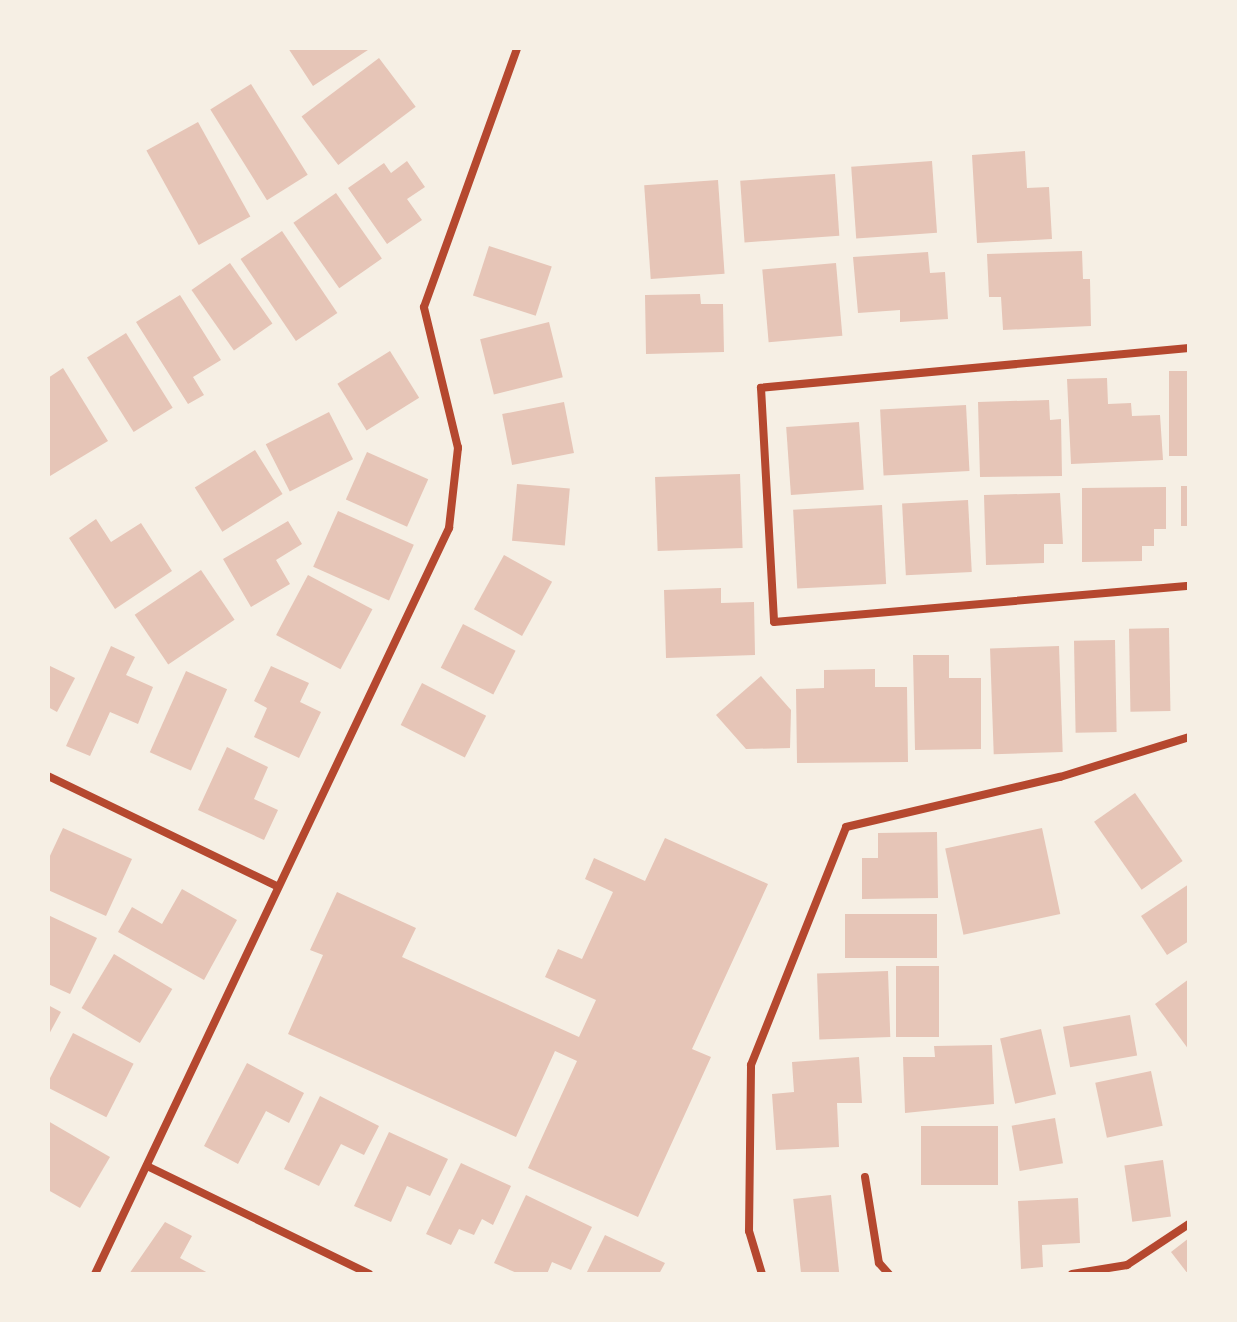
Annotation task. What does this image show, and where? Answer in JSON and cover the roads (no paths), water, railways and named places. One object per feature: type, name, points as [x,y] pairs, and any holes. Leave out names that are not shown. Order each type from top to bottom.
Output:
[{"type":"street","points":[[95,1274],[449,528],[458,448],[424,307],[517,48]]},
{"type":"street","points":[[1189,348],[761,388],[774,622],[1189,586]]},
{"type":"street","points":[[762,1274],[749,1231],[751,1065],[846,827],[1060,777],[1189,737]]},
{"type":"street","points":[[48,776],[277,886]]},
{"type":"street","points":[[147,1166],[369,1274]]},
{"type":"street","points":[[865,1177],[879,1263],[889,1274]]},
{"type":"street","points":[[1072,1274],[1125,1270],[1189,1224]]}]
